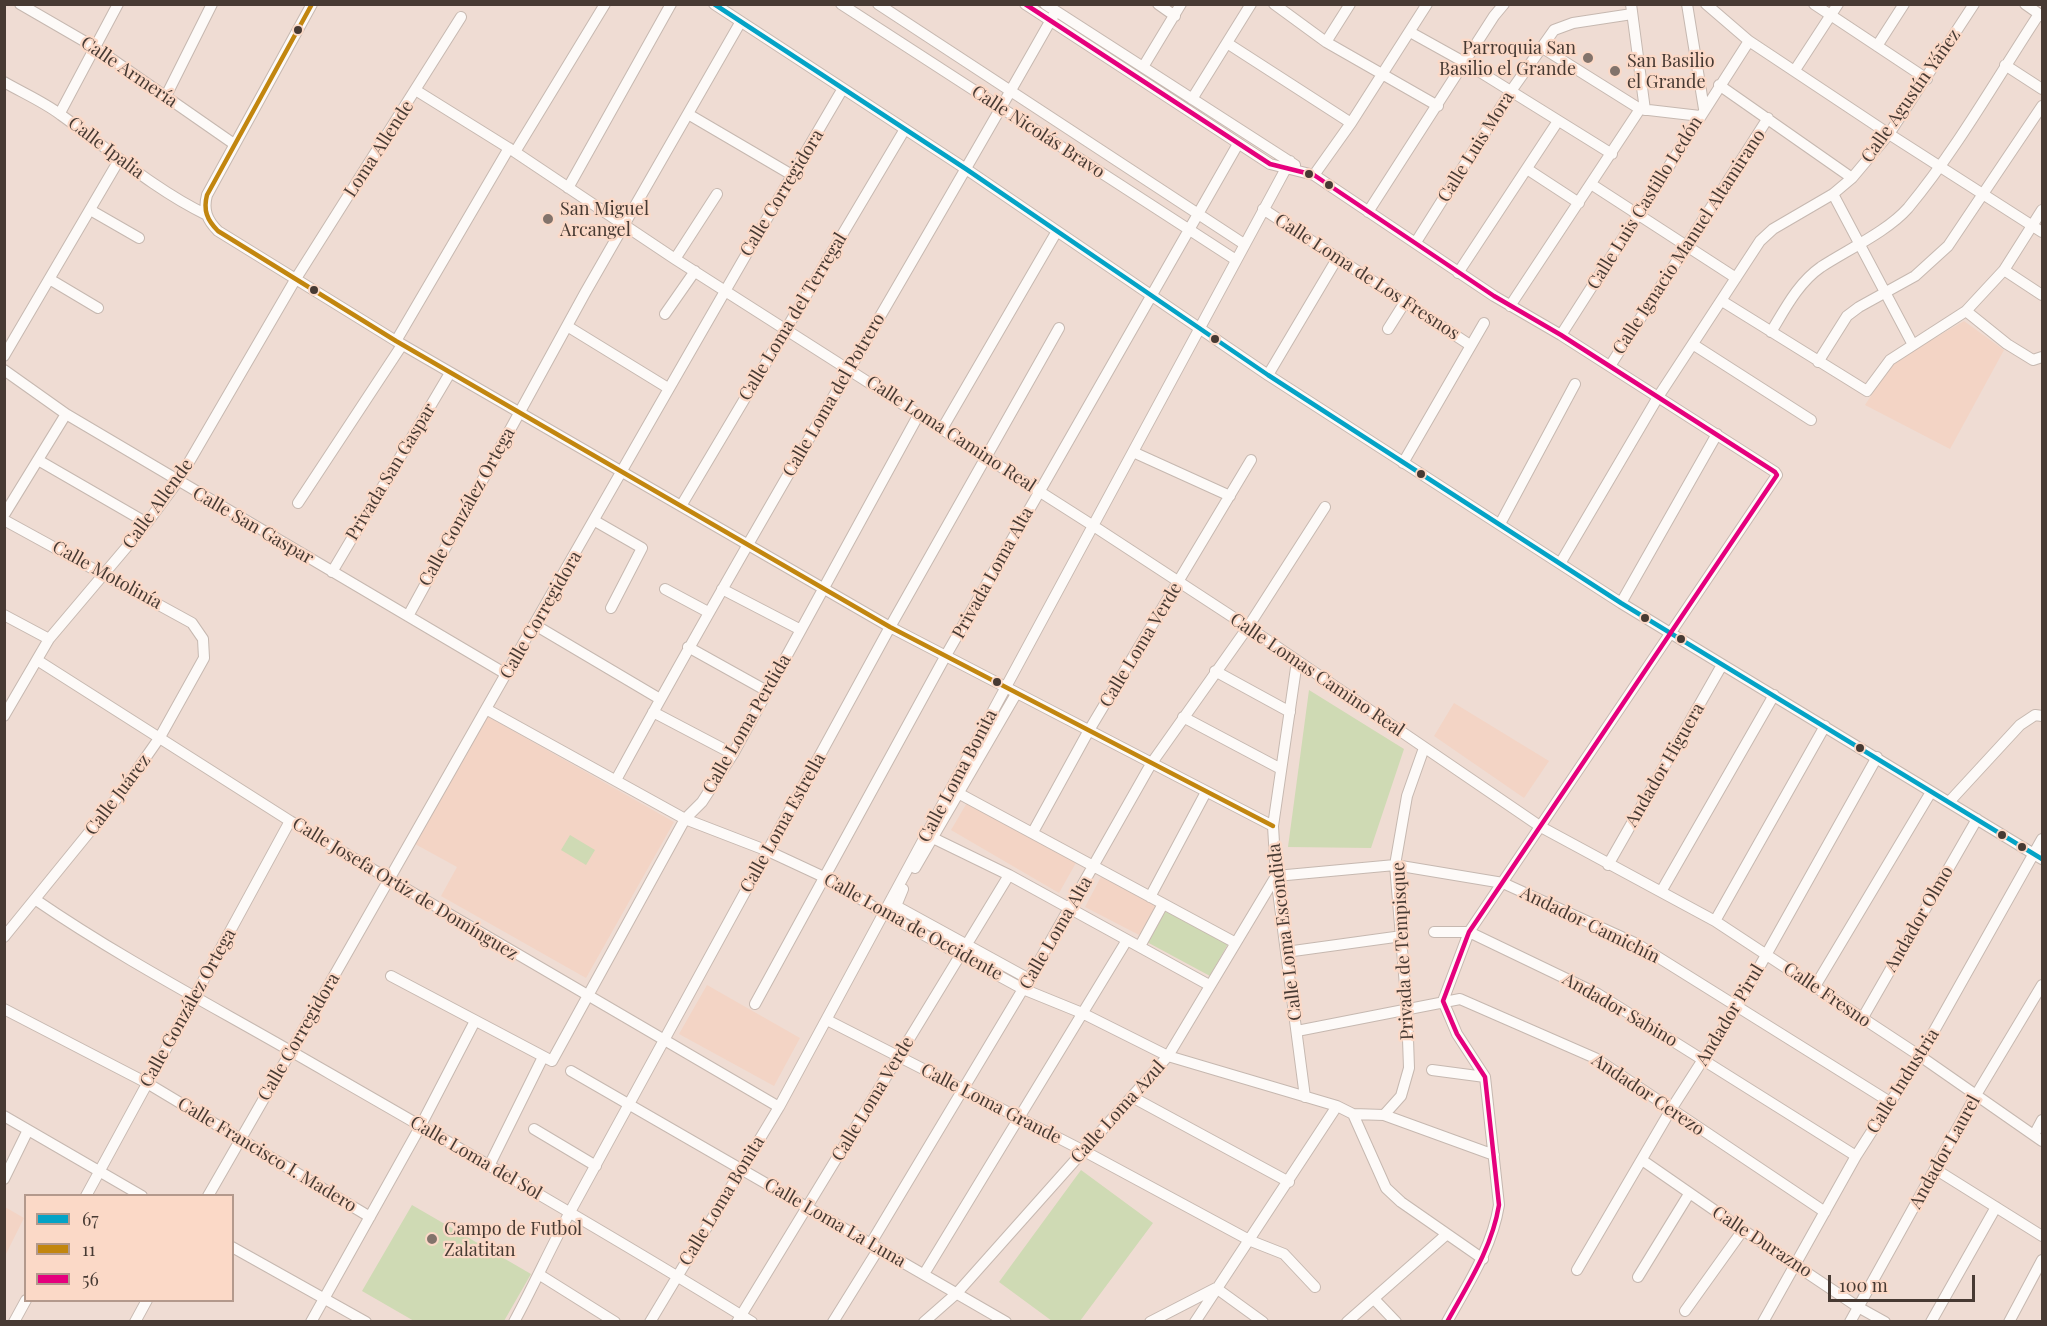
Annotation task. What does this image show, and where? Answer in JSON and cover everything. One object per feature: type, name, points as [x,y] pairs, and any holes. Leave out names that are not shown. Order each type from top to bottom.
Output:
[{"type":"street","points":[[60,113],[118,4]]},
{"type":"street","points":[[166,96],[212,4]]},
{"type":"street","points":[[312,4],[207,195],[206,212],[212,224],[227,237],[399,343],[890,627],[1088,732],[1273,826]]},
{"type":"street","points":[[298,503],[399,343],[512,150],[605,4]]},
{"type":"street","points":[[568,188],[671,4]]},
{"type":"street","points":[[714,4],[842,90],[966,169],[1198,328],[1403,463],[1561,562],[1671,635],[2039,856]]},
{"type":"street","points":[[728,15],[735,4]]},
{"type":"street","name":"Calle Nicolás Bravo","points":[[840,4],[1236,260]]},
{"type":"street","name":"Calle Nicolás Bravo","points":[[878,4],[1244,244]]},
{"type":"street","points":[[1025,4],[1053,16],[1143,67],[1292,166],[1314,175],[1416,242],[1458,273],[1659,397],[1777,475],[1469,932],[1443,1001],[1457,1034],[1485,1077],[1499,1205],[1496,1224],[1483,1258],[1447,1322]]},
{"type":"street","points":[[1045,4],[1053,16],[1238,144],[1270,164],[1292,166]]},
{"type":"street","points":[[1158,4],[1175,16]]},
{"type":"street","points":[[1143,67],[1181,4]]},
{"type":"street","points":[[1192,99],[1251,4]]},
{"type":"street","points":[[1326,42],[1350,4]]},
{"type":"street","points":[[1314,175],[1351,123],[1427,4]]},
{"type":"street","points":[[1368,212],[1504,4]]},
{"type":"street","points":[[1541,47],[1643,110],[1702,113],[1687,4]]},
{"type":"street","points":[[1706,4],[1749,41],[1889,134],[1940,164],[2038,228]]},
{"type":"street","points":[[1814,4],[1927,79]]},
{"type":"street","points":[[1795,70],[1838,4]]},
{"type":"street","points":[[1878,46],[1904,4]]},
{"type":"street","name":"Calle Agustín Yáñez","points":[[1561,562],[1659,397],[1760,241],[1773,229],[1833,194],[1852,178],[1889,134],[1974,4]]},
{"type":"street","points":[[1771,332],[1805,282],[1820,268],[1860,244],[1906,210],[2041,15],[2025,4]]},
{"type":"street","name":"Calle Armería","points":[[26,6],[96,48],[234,144]]},
{"type":"street","points":[[1278,6],[1326,42],[1438,106]]},
{"type":"street","points":[[1510,306],[1643,110],[1632,9]]},
{"type":"street","name":"Calle Luis Mora","points":[[1416,242],[1510,91],[1554,30],[1573,23],[1632,9]]},
{"type":"street","name":"Calle Loma del Potrero","points":[[616,780],[746,544],[1012,92],[1053,16]]},
{"type":"street","name":"Loma Allende","points":[[295,280],[417,91],[461,17]]},
{"type":"street","name":"Calle González Ortega","points":[[408,616],[567,326],[740,23]]},
{"type":"street","points":[[1410,32],[1464,62],[1612,154]]},
{"type":"street","name":"Calle Luis Castillo Ledón","points":[[1561,335],[1749,41]]},
{"type":"street","points":[[1227,43],[1351,123]]},
{"type":"street","points":[[2005,64],[2043,89]]},
{"type":"street","name":"Calle Ipalia","points":[[4,82],[60,113],[119,160],[187,206],[206,212]]},
{"type":"street","points":[[1719,85],[1852,178]]},
{"type":"street","name":"Calle Corregidora","points":[[209,1194],[595,521],[724,290],[842,90]]},
{"type":"street","name":"Calle Loma Camino Real","points":[[417,91],[1092,525]]},
{"type":"street","points":[[1818,362],[1847,316],[1933,262],[1948,246],[2043,106]]},
{"type":"street","points":[[688,114],[792,175]]},
{"type":"street","name":"Calle Ignacio Manuel Altamirano","points":[[1610,366],[1768,118]]},
{"type":"street","points":[[1458,273],[1558,121]]},
{"type":"street","name":"Calle Loma del Terregal","points":[[681,506],[905,129]]},
{"type":"street","name":"Privada Loma Alta","points":[[755,1005],[945,657],[1238,144]]},
{"type":"street","points":[[4,356],[92,211],[119,160]]},
{"type":"street","name":"Calle Loma Bonita","points":[[650,1322],[742,1171],[778,1107],[1263,209],[1292,166]]},
{"type":"street","points":[[1527,169],[1579,203]]},
{"type":"street","points":[[1591,184],[1736,278]]},
{"type":"street","points":[[675,259],[717,194]]},
{"type":"street","points":[[1833,194],[1913,345]]},
{"type":"street","name":"Calle Loma de Los Fresnos","points":[[1263,209],[1470,345]]},
{"type":"street","points":[[1722,301],[1867,391],[1890,360],[1966,311],[2004,270],[2038,228],[2043,210]]},
{"type":"street","points":[[92,211],[139,238]]},
{"type":"street","points":[[942,429],[1057,231]]},
{"type":"street","points":[[1268,375],[1338,257]]},
{"type":"street","points":[[2004,270],[2043,295]]},
{"type":"street","points":[[665,314],[694,271]]},
{"type":"street","points":[[51,280],[98,308]]},
{"type":"street","name":"Calle Allende","points":[[4,716],[49,639],[147,523],[178,481],[295,280]]},
{"type":"street","points":[[1487,307],[1494,296]]},
{"type":"street","points":[[1388,329],[1405,302]]},
{"type":"street","points":[[1966,311],[2007,344],[2033,360],[2042,358]]},
{"type":"street","points":[[1403,463],[1484,323]]},
{"type":"street","points":[[567,326],[668,388]]},
{"type":"street","name":"Calle Loma Estrella","points":[[514,1322],[540,1275],[542,1264],[570,1212],[890,627],[1059,328]]},
{"type":"street","points":[[1694,345],[1811,420]]},
{"type":"street","name":"Calle San Gaspar","points":[[4,370],[66,414],[506,674]]},
{"type":"street","name":"Privada San Gaspar","points":[[332,572],[450,373]]},
{"type":"street","points":[[1500,524],[1575,384]]},
{"type":"street","points":[[4,517],[66,414]]},
{"type":"street","name":"Calle Loma Perdida","points":[[489,1166],[685,819],[702,802],[733,754],[919,414]]},
{"type":"street","points":[[1621,603],[1717,434]]},
{"type":"street","points":[[1132,452],[1230,496]]},
{"type":"street","points":[[38,460],[147,523]]},
{"type":"street","name":"Calle Loma Verde","points":[[1033,832],[1088,732],[1179,584],[1251,460]]},
{"type":"street","points":[[1248,627],[1325,507]]},
{"type":"street","name":"Calle Motolinía","points":[[4,517],[192,623],[203,639]]},
{"type":"street","points":[[595,521],[642,548],[611,608]]},
{"type":"street","name":"Calle Lomas Camino Real","points":[[1092,525],[1248,627],[1541,827]]},
{"type":"street","points":[[665,589],[708,612]]},
{"type":"street","points":[[722,589],[801,630]]},
{"type":"street","points":[[4,615],[49,639]]},
{"type":"street","points":[[535,625],[660,699]]},
{"type":"street","name":"Calle Loma Alta","points":[[833,1322],[963,1090],[1070,909],[1151,764],[1248,627]]},
{"type":"street","name":"Calle Juárez","points":[[4,937],[121,793],[160,737],[204,658],[203,639]]},
{"type":"street","points":[[688,647],[767,691]]},
{"type":"street","name":"Calle Josefa Ortiz de Domínguez","points":[[37,660],[290,821],[778,1107]]},
{"type":"street","name":"Calle Loma Escondida","points":[[1297,662],[1273,826],[1276,876],[1305,1097]]},
{"type":"street","name":"Andador Higuera","points":[[1608,864],[1722,665]]},
{"type":"street","points":[[1215,671],[1290,712]]},
{"type":"street","points":[[1016,694],[896,906],[967,944],[1026,984]]},
{"type":"street","points":[[1662,890],[1774,695]]},
{"type":"street","name":"Calle Loma de Occidente","points":[[486,709],[685,819],[768,851],[826,878],[961,956],[1026,984],[1168,1056],[1337,1106],[1353,1114],[1384,1115],[1494,1155]]},
{"type":"street","points":[[653,712],[733,754]]},
{"type":"street","points":[[1949,802],[2020,725],[2039,716]]},
{"type":"street","points":[[1183,717],[1281,770]]},
{"type":"street","points":[[1715,921],[1825,726]]},
{"type":"street","name":"Privada de Tempisque","points":[[1384,1115],[1401,1096],[1409,1068],[1402,936],[1395,865],[1407,796],[1424,748]]},
{"type":"street","name":"Andador Pirul","points":[[1577,1270],[1670,1111],[1738,1005],[1877,757]]},
{"type":"street","points":[[1150,897],[1206,792]]},
{"type":"street","points":[[1814,988],[1931,792]]},
{"type":"street","points":[[958,793],[1234,942]]},
{"type":"street","name":"Andador Olmo","points":[[1862,1019],[1977,819]]},
{"type":"street","name":"Calle González Ortega","points":[[87,1194],[290,821]]},
{"type":"street","name":"Calle Fresno","points":[[1541,827],[1608,864],[1662,890],[1715,921],[1920,1056],[2038,1138]]},
{"type":"street","points":[[933,838],[1008,875],[1209,985]]},
{"type":"street","name":"Calle Industria","points":[[1762,1322],[1856,1156],[1920,1056],[2039,856],[2043,839]]},
{"type":"street","name":"Andador Camichín","points":[[1276,876],[1395,865],[1503,883],[1637,944],[1890,1102]]},
{"type":"street","name":"Calle Loma Verde","points":[[739,1318],[961,956],[1008,875]]},
{"type":"street","name":"Calle Loma Azul","points":[[924,1322],[957,1293],[1168,1056],[1234,942],[1276,876]]},
{"type":"street","name":"Calle Loma del Sol","points":[[36,900],[82,932],[570,1212],[677,1275],[739,1318],[752,1322]]},
{"type":"street","points":[[1140,946],[1163,904]]},
{"type":"street","points":[[1434,932],[1469,932]]},
{"type":"street","name":"Andador Sabino","points":[[1469,932],[1598,993],[1856,1156]]},
{"type":"street","points":[[1286,952],[1402,936]]},
{"type":"street","points":[[924,1274],[1127,940]]},
{"type":"street","points":[[391,976],[548,1059]]},
{"type":"street","name":"Andador Laurel","points":[[1850,1322],[1976,1095],[2043,985]]},
{"type":"street","name":"Andador Cerezo","points":[[1443,1001],[1460,999],[1595,1058],[1670,1111],[1825,1212]]},
{"type":"street","points":[[1296,1031],[1443,1001]]},
{"type":"street","name":"Calle Francisco I. Madero","points":[[4,1009],[147,1083],[370,1217]]},
{"type":"street","name":"Calle Loma Grande","points":[[826,1020],[1084,1151],[1251,1241],[1284,1254],[1315,1287]]},
{"type":"street","points":[[311,1322],[420,1127],[475,1021]]},
{"type":"street","points":[[1432,1070],[1485,1077]]},
{"type":"street","name":"Calle Loma La Luna","points":[[571,1071],[1006,1322]]},
{"type":"street","points":[[1132,1097],[1289,1182]]},
{"type":"street","points":[[1195,1322],[1216,1288],[1251,1241],[1337,1106]]},
{"type":"street","points":[[1353,1114],[1386,1188],[1483,1258]]},
{"type":"street","points":[[4,1116],[139,1194]]},
{"type":"street","points":[[2038,1138],[2043,1120]]},
{"type":"street","points":[[534,1129],[596,1166]]},
{"type":"street","points":[[4,1179],[28,1130]]},
{"type":"street","name":"Calle Durazno","points":[[1642,1160],[1689,1194],[1884,1322]]},
{"type":"street","points":[[1935,1168],[2043,1236]]},
{"type":"street","points":[[1638,1277],[1689,1194]]},
{"type":"street","points":[[1931,1322],[1996,1207]]},
{"type":"street","points":[[1685,1311],[1743,1230]]},
{"type":"street","points":[[1347,1322],[1447,1234]]},
{"type":"street","points":[[234,1248],[366,1322]]},
{"type":"street","points":[[2009,1322],[2043,1260]]},
{"type":"street","points":[[540,1275],[615,1322]]},
{"type":"street","points":[[1150,1322],[1216,1288]]},
{"type":"street","points":[[1216,1288],[1263,1322]]},
{"type":"street","points":[[1374,1299],[1396,1322]]},
{"type":"street","points":[[14,1322],[25,1302]]},
{"type":"street","points":[[135,1322],[146,1302]]},
{"type":"shaded area","points":[[1964,321],[2004,350],[1950,449],[1865,405],[1892,363]]},
{"type":"shaded area","points":[[1454,703],[1549,761],[1524,798],[1434,736]]},
{"type":"shaded area","points":[[487,716],[674,822],[586,978],[441,896],[457,867],[415,844]]},
{"type":"shaded area","points":[[968,801],[1077,861],[1059,893],[951,830]]},
{"type":"shaded area","points":[[1102,875],[1160,905],[1143,937],[1085,907]]},
{"type":"shaded area","points":[[707,985],[800,1038],[774,1086],[679,1034]]},
{"type":"shaded area","points":[[5,1207],[24,1218],[5,1256]]},
{"type":"green space","points":[[1309,690],[1404,749],[1371,848],[1288,847]]},
{"type":"green space","points":[[570,835],[595,850],[586,865],[561,850]]},
{"type":"green space","points":[[1163,907],[1229,942],[1210,976],[1145,941]]},
{"type":"green space","points":[[1081,1170],[1153,1223],[1080,1321],[1052,1321],[999,1282]]},
{"type":"green space","name":"Campo de Futbol Zalatitan","points":[[412,1205],[531,1274],[504,1321],[414,1321],[362,1291]]},
{"type":"transit line","name":"11","points":[[312,4],[207,195],[205,205],[207,214],[218,231],[396,341],[890,627],[1273,826]]},
{"type":"transit line","name":"67","points":[[714,4],[966,169],[1268,375],[1621,603],[2042,859]]},
{"type":"transit line","name":"56","points":[[1025,4],[1270,164],[1314,175],[1494,296],[1561,335],[1777,475],[1469,932],[1443,1001],[1457,1034],[1485,1077],[1499,1205],[1485,1251],[1447,1322]]},
{"type":"place","name":"Parroquia San Basilio el Grande","points":[[1588,58]]},
{"type":"place","name":"San Basilio el Grande","points":[[1615,71]]},
{"type":"place","name":"San Miguel Arcangel","points":[[548,219]]},
{"type":"place","name":"Campo de Futbol Zalatitan","points":[[432,1239]]}]
